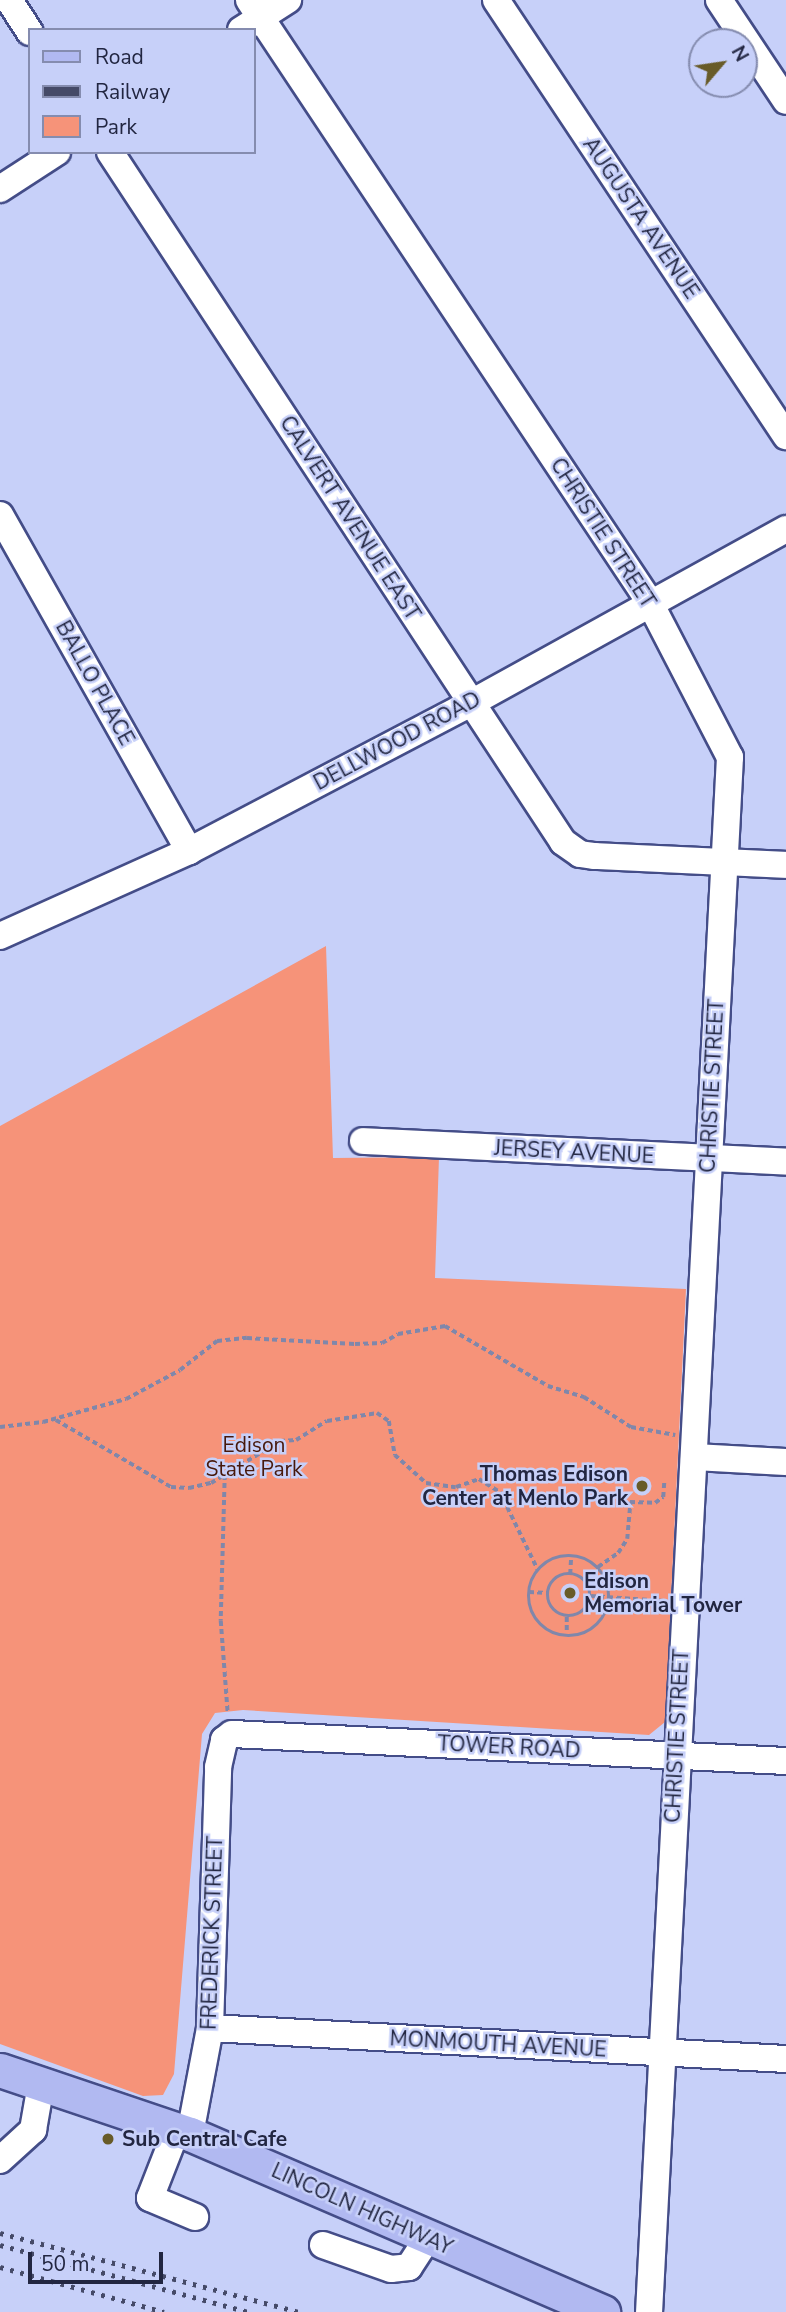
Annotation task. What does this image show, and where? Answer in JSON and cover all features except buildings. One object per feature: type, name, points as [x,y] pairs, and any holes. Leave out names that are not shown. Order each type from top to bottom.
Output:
[{"type":"main road","name":"LINCOLN HIGHWAY","points":[[0,2070],[184,2132],[603,2312]]},
{"type":"street","points":[[9,0],[28,29]]},
{"type":"street","points":[[250,16],[288,0]]},
{"type":"street","name":"AUGUSTA AVENUE","points":[[495,0],[786,436]]},
{"type":"street","points":[[719,0],[786,101]]},
{"type":"street","name":"CHRISTIE STREET","points":[[250,16],[649,601],[727,746],[724,862],[649,2312]]},
{"type":"street","points":[[0,189],[54,154]]},
{"type":"street","name":"CALVERT AVENUE EAST","points":[[111,154],[563,842],[580,854],[609,857],[786,865]]},
{"type":"street","name":"BALLO PLACE","points":[[0,516],[189,851]]},
{"type":"street","name":"DELLWOOD ROAD","points":[[0,936],[189,851],[471,703],[649,601],[786,529]]},
{"type":"street","name":"JERSEY AVENUE","points":[[363,1141],[786,1163]]},
{"type":"street","points":[[694,1447],[786,1462]]},
{"type":"street","name":"TOWER ROAD","points":[[232,1734],[786,1761]]},
{"type":"street","name":"FREDERICK STREET","points":[[195,2217],[150,2198],[184,2132],[210,2028],[218,1767],[221,1747],[232,1734]]},
{"type":"street","name":"MONMOUTH AVENUE","points":[[210,2028],[786,2059]]},
{"type":"street","points":[[0,2160],[33,2130],[41,2084]]},
{"type":"street","points":[[323,2245],[391,2269],[409,2267],[428,2238]]},
{"type":"path","points":[[0,1427],[54,1419],[126,1399],[180,1370],[217,1341],[247,1338],[382,1343],[398,1334],[444,1326],[548,1386],[584,1397],[631,1427],[694,1447]]},
{"type":"path","points":[[54,1419],[171,1487],[211,1483],[280,1441],[296,1440],[327,1421],[377,1413],[389,1421],[395,1455],[426,1483],[456,1487],[479,1479],[500,1492],[538,1570]]},
{"type":"path","points":[[225,1475],[221,1621],[224,1693],[232,1734]]},
{"type":"path","points":[[598,1567],[618,1553],[627,1539],[630,1502],[655,1503],[663,1497],[664,1482]]},
{"type":"path","points":[[570,1574],[571,1555]]},
{"type":"path","points":[[571,1555],[598,1567],[610,1596],[602,1620],[580,1635],[567,1636],[544,1627],[530,1605],[529,1592],[538,1570],[559,1556],[571,1555]]},
{"type":"path","points":[[548,1593],[558,1577],[570,1574],[583,1578],[591,1596]]},
{"type":"path","points":[[529,1592],[548,1593]]},
{"type":"path","points":[[548,1593],[555,1611],[567,1617],[580,1614],[591,1596]]},
{"type":"path","points":[[591,1596],[670,1601]]},
{"type":"path","points":[[567,1617],[567,1636]]},
{"type":"green space","name":"Edison State Park","points":[[326,946],[333,1158],[439,1157],[435,1278],[686,1289],[665,1722],[649,1735],[243,1710],[215,1713],[202,1734],[174,2074],[163,2095],[143,2096],[0,2044],[0,1126]]},
{"type":"railway","points":[[0,2233],[298,2312]]},
{"type":"railway","points":[[0,2245],[249,2312]]},
{"type":"railway","points":[[0,2267],[164,2312]]},
{"type":"place","name":"Thomas Edison Center at Menlo Park","points":[[642,1486]]},
{"type":"place","name":"Edison Memorial Tower","points":[[570,1593]]},
{"type":"place","name":"Sub Central Cafe","points":[[108,2139]]}]
